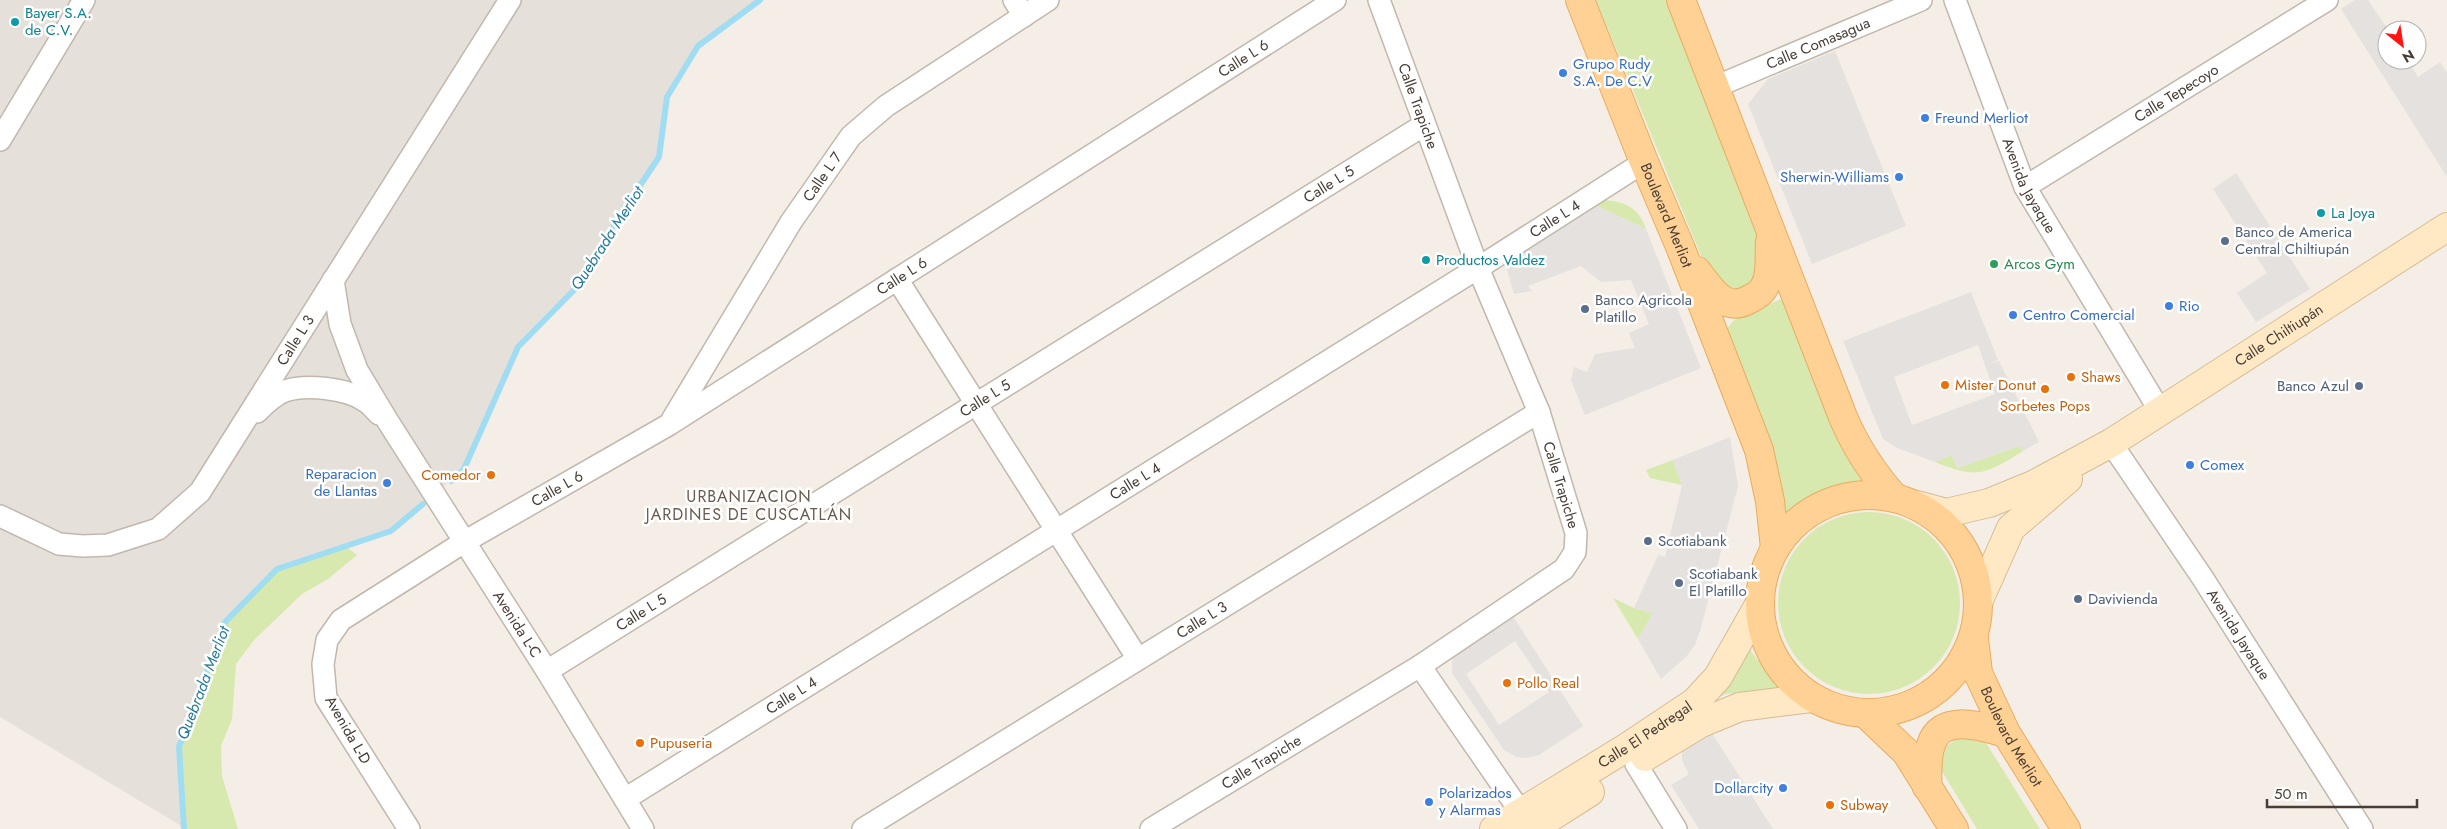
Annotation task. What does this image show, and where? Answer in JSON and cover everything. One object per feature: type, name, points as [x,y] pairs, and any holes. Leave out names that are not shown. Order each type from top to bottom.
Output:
[{"type":"main road","name":"Boulevard Merliot","points":[[1580,0],[1759,450],[1770,500],[1775,548]]},
{"type":"main road","points":[[1681,0],[1856,447],[1872,473],[1906,501],[1937,518],[1954,534],[1968,554],[1976,576],[1980,600],[1974,639],[1961,664],[1943,686],[1920,702],[1894,711],[1866,714],[1837,709],[1811,698],[1790,680],[1773,658],[1763,632],[1759,605],[1761,585],[1766,566],[1775,548],[1789,530],[1800,520],[1826,503],[1856,496],[1872,495],[1906,501]]},
{"type":"main road","name":"Calle Chiltiupán","points":[[1906,501],[1946,513],[1989,503],[2033,485],[2112,443],[2447,227]]},
{"type":"main road","points":[[1681,250],[1718,298],[1731,304],[1741,304],[1761,294],[1768,280],[1771,234]]},
{"type":"main road","name":"Calle Chiltiupán","points":[[1980,600],[2011,528],[2112,443]]},
{"type":"main road","name":"Calle El Pedregal","points":[[1530,825],[1629,746],[1695,702],[1718,677],[1759,605]]},
{"type":"main road","name":"Boulevard Merliot","points":[[1974,639],[1978,673],[2006,733],[2066,829]]},
{"type":"main road","name":"Calle El Pedregal","points":[[1494,829],[1530,825],[1636,764],[1701,723],[1740,707],[1811,698]]},
{"type":"main road","points":[[1866,714],[1906,752],[1954,829]]},
{"type":"main road","points":[[1927,787],[1930,745],[1939,732],[1948,726],[1967,724],[2006,733]]},
{"type":"street","points":[[0,140],[84,0]]},
{"type":"street","name":"Calle L 3","points":[[0,516],[59,544],[83,546],[108,545],[158,529],[200,492],[510,0]]},
{"type":"street","name":"Calle L 7","points":[[670,424],[791,222],[851,136],[886,106],[1019,8],[1048,0]]},
{"type":"street","name":"Calle L 6","points":[[464,542],[670,424],[1335,0]]},
{"type":"street","name":"Calle Trapiche","points":[[1151,829],[1420,666],[1564,569],[1575,552],[1576,533],[1539,412],[1478,268],[1379,0]]},
{"type":"street","name":"Calle Comasagua","points":[[1716,87],[1921,0]]},
{"type":"street","name":"Avenida Jayaque","points":[[1955,0],[2025,186],[2160,411]]},
{"type":"street","name":"Calle Tepecoyo","points":[[2025,186],[2327,0]]},
{"type":"street","name":"Calle L 5","points":[[547,671],[1424,125]]},
{"type":"street","name":"Calle L 4","points":[[625,799],[1478,268],[1644,162]]},
{"type":"street","points":[[897,279],[1138,660]]},
{"type":"street","name":"Avenida L-C","points":[[332,280],[340,324],[357,370],[547,671],[643,829]]},
{"type":"street","name":"Avenida L-C","points":[[242,426],[269,400],[285,391],[310,388],[336,390],[364,400],[387,420]]},
{"type":"street","name":"Calle L 3","points":[[863,829],[1539,412]]},
{"type":"street","name":"Avenida Jayaque","points":[[2112,443],[2202,576],[2362,829]]},
{"type":"street","name":"Avenida L-D","points":[[409,829],[326,698],[323,664],[327,640],[341,620],[464,542]]},
{"type":"street","points":[[1420,666],[1530,825]]},
{"type":"street","points":[[1636,764],[1676,829]]},
{"type":"shaded area","points":[[0,0],[760,0],[698,46],[667,97],[659,157],[621,214],[577,287],[518,347],[464,469],[391,531],[277,569],[179,747],[183,827],[0,717]]},
{"type":"shaded area","points":[[2355,0],[2368,0],[2381,20],[2377,20],[2377,66],[2341,9]]},
{"type":"shaded area","points":[[1835,51],[1906,226],[1812,264],[1748,104],[1768,79]]},
{"type":"shaded area","points":[[2440,62],[2447,73],[2447,177],[2379,70],[2413,70],[2418,77]]},
{"type":"shaded area","name":"Banco de America Central Chiltiupán","points":[[2236,173],[2310,289],[2256,322],[2237,293],[2267,273],[2213,189]]},
{"type":"shaded area","name":"Banco Agricola Platillo","points":[[1595,205],[1646,229],[1701,368],[1585,415],[1571,380],[1574,367],[1587,372],[1595,354],[1635,348],[1629,333],[1649,324],[1631,280],[1601,282],[1581,266],[1528,286],[1532,291],[1514,294],[1506,266],[1510,258]]},
{"type":"shaded area","points":[[1971,292],[1998,360],[1989,364],[1999,361],[2039,442],[2023,451],[2019,446],[1958,468],[1951,455],[1935,462],[1897,448],[1883,439],[1843,341]],"holes":[[[1978,345],[1995,394],[1912,425],[1894,377]]]},
{"type":"shaded area","name":"Scotiabank El Platillo","points":[[1730,437],[1738,486],[1701,628],[1695,645],[1686,657],[1661,679],[1638,639],[1653,613],[1634,608],[1658,555],[1665,557],[1682,485],[1673,460]]},
{"type":"shaded area","name":"Pollo Real","points":[[1511,613],[1583,726],[1539,755],[1526,758],[1516,757],[1504,750],[1452,673],[1452,655]],"holes":[[[1515,641],[1549,692],[1499,725],[1466,674]]]},
{"type":"shaded area","points":[[1708,727],[1773,829],[1699,829],[1671,785],[1689,774],[1682,761],[1682,745]]},
{"type":"green space","points":[[1596,0],[1666,0],[1765,258],[1746,298],[1715,290]]},
{"type":"green space","points":[[1603,200],[1618,202],[1630,207],[1639,216],[1646,229],[1595,205]]},
{"type":"green space","points":[[1781,299],[1787,304],[1867,481],[1822,490],[1782,528],[1784,505],[1773,459],[1725,331],[1734,320]]},
{"type":"green space","points":[[2019,446],[2023,451],[1990,470],[1980,472],[1961,471],[1935,462],[1951,455],[1958,468]]},
{"type":"green space","points":[[1673,460],[1682,485],[1650,478],[1646,470]]},
{"type":"green space","points":[[1878,512],[1904,519],[1920,527],[1939,545],[1953,568],[1960,594],[1960,612],[1953,638],[1945,654],[1927,673],[1920,679],[1895,690],[1878,694],[1860,694],[1834,687],[1818,679],[1793,654],[1785,638],[1780,621],[1778,594],[1785,568],[1793,552],[1818,527],[1834,519],[1851,514]]},
{"type":"green space","points":[[345,546],[357,555],[328,579],[302,594],[254,640],[236,664],[232,719],[221,746],[222,776],[238,829],[182,829],[179,747],[226,621],[277,569]]},
{"type":"green space","points":[[1613,598],[1634,608],[1653,613],[1638,639]]},
{"type":"green space","points":[[1745,643],[1779,689],[1726,694],[1697,707]]},
{"type":"green space","points":[[1976,727],[2040,829],[1977,829],[1932,755]]},
{"type":"waterway","name":"Quebrada Merliot","points":[[451,481],[464,469],[518,347],[577,287],[621,214],[659,157],[667,97],[698,46],[760,0]]},
{"type":"waterway","name":"Quebrada Merliot","points":[[184,829],[179,747],[226,621],[277,569],[391,531],[423,504]]},
{"type":"place","name":"Bayer S.A. de C.V.","points":[[15,22]]},
{"type":"place","name":"Grupo Rudy S.A. De C.V","points":[[1563,73]]},
{"type":"place","name":"Freund Merliot","points":[[1925,118]]},
{"type":"place","name":"Sherwin-Williams","points":[[1899,177]]},
{"type":"place","name":"La Joya","points":[[2321,213]]},
{"type":"place","name":"Banco de America Central Chiltiupán","points":[[2225,241]]},
{"type":"place","name":"Productos Valdez","points":[[1426,260]]},
{"type":"place","name":"Arcos Gym","points":[[1994,264]]},
{"type":"place","name":"Rio","points":[[2169,306]]},
{"type":"place","name":"Banco Agricola Platillo","points":[[1585,309]]},
{"type":"place","name":"Centro Comercial","points":[[2013,315]]},
{"type":"place","name":"Shaws","points":[[2071,377]]},
{"type":"place","name":"Mister Donut","points":[[1945,385]]},
{"type":"place","name":"Banco Azul","points":[[2359,386]]},
{"type":"place","name":"Sorbetes Pops","points":[[2045,389]]},
{"type":"place","name":"Comex","points":[[2190,465]]},
{"type":"place","name":"Comedor","points":[[491,475]]},
{"type":"place","name":"Reparacion de Llantas","points":[[387,483]]},
{"type":"place","name":"Scotiabank","points":[[1648,541]]},
{"type":"place","name":"Scotiabank El Platillo","points":[[1679,583]]},
{"type":"place","name":"Davivienda","points":[[2078,599]]},
{"type":"place","name":"Pollo Real","points":[[1507,683]]},
{"type":"place","name":"Pupuseria","points":[[640,743]]},
{"type":"place","name":"Dollarcity","points":[[1783,788]]},
{"type":"place","name":"Polarizados y Alarmas","points":[[1429,802]]},
{"type":"place","name":"Subway","points":[[1830,805]]},
{"type":"district","name":"URBANIZACION JARDINES DE CUSCATLÁN","points":[[749,505]]}]
